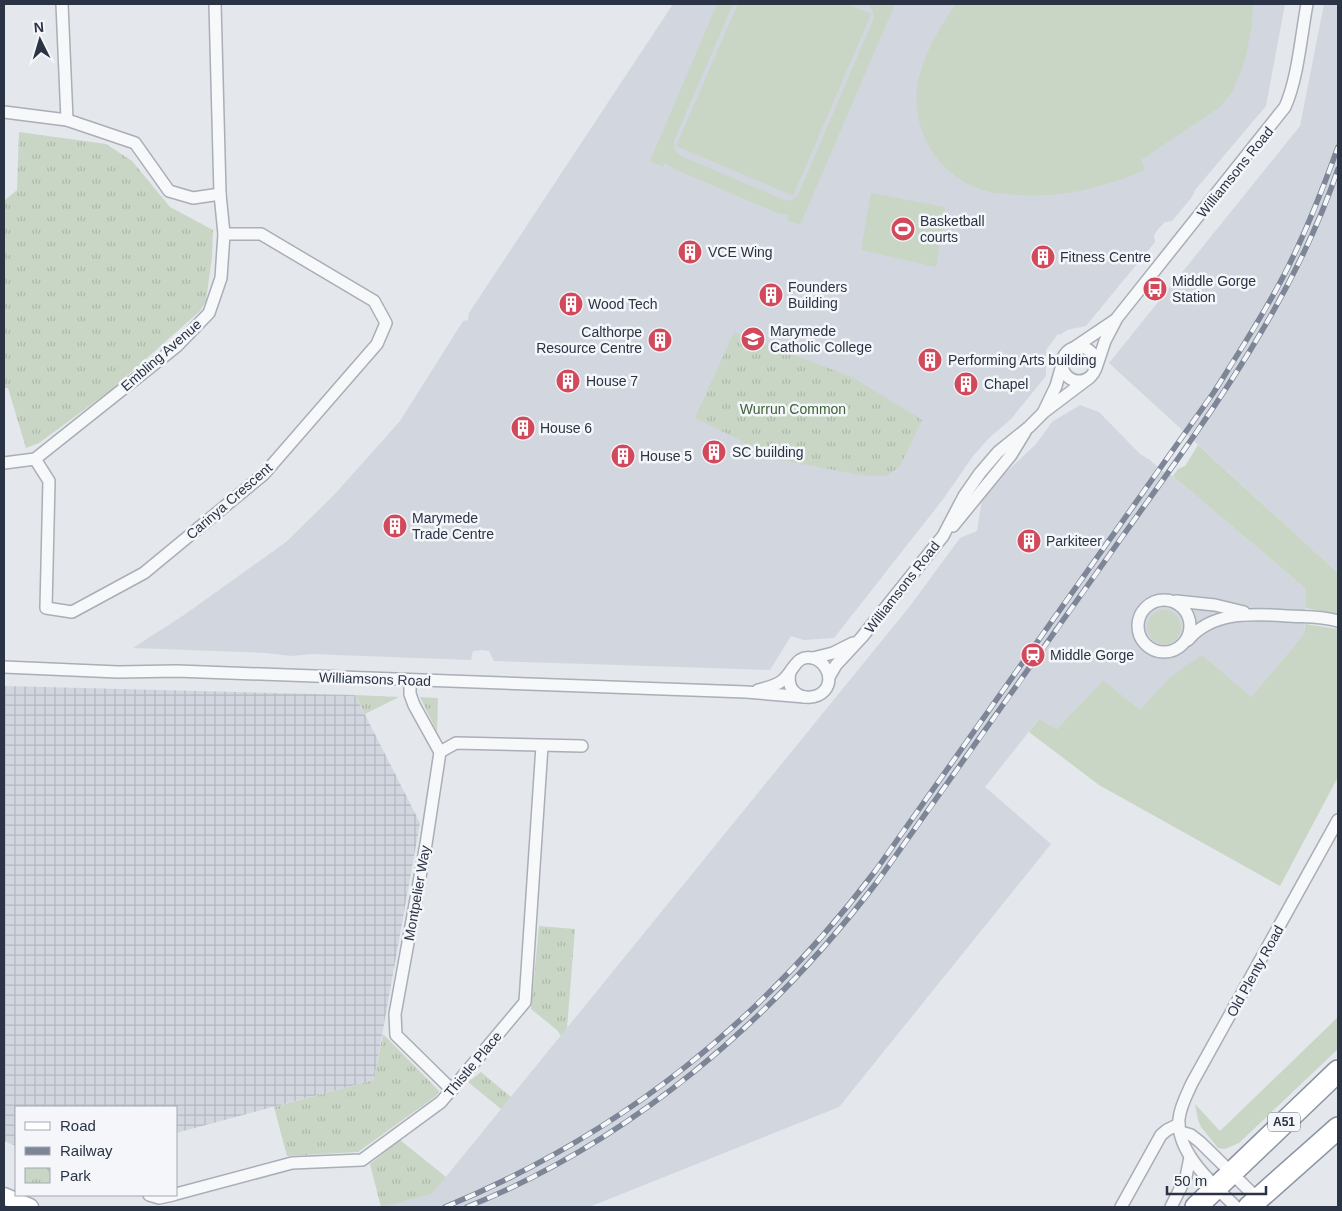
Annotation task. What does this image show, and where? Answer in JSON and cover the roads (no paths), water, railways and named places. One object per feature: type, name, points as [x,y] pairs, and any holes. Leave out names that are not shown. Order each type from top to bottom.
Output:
[{"type":"highway","name":"A51","points":[[1196,1207],[1338,1071]]},
{"type":"highway","points":[[1253,1203],[1338,1128]]},
{"type":"street","points":[[62,4],[67,120]]},
{"type":"street","name":"Embling Avenue","points":[[35,459],[176,346],[209,313],[221,278],[224,234],[220,194],[215,4]]},
{"type":"street","name":"Williamsons Road","points":[[1096,368],[1104,344],[1118,318],[1285,107],[1290,97],[1307,4]]},
{"type":"street","points":[[4,112],[67,120],[135,144],[169,191],[193,198],[220,194]]},
{"type":"street","name":"Carinya Crescent","points":[[35,459],[49,481],[46,608],[72,612],[144,573],[264,474],[377,344],[386,323],[374,301],[261,234],[224,234]]},
{"type":"street","name":"Williamsons Road","points":[[1075,347],[1118,318]]},
{"type":"street","points":[[1082,346],[1092,351],[1096,357],[1096,368],[1093,375],[1080,381],[1072,379],[1065,373],[1062,365],[1066,353],[1075,347],[1082,346]]},
{"type":"street","name":"Williamsons Road","points":[[1044,412],[1056,386],[1062,365]]},
{"type":"street","name":"Williamsons Road","points":[[829,677],[838,663],[862,637],[1011,455],[1026,432],[1044,412],[1089,378]]},
{"type":"street","name":"Williamsons Road","points":[[943,536],[964,496],[980,472],[998,452],[1026,432]]},
{"type":"street","points":[[4,463],[35,459]]},
{"type":"street","points":[[1250,614],[1215,605],[1159,600],[1152,602],[1142,611],[1138,624],[1140,637],[1148,647],[1162,652],[1174,651],[1186,642],[1194,632],[1208,624],[1230,617],[1250,614],[1319,617],[1338,621]]},
{"type":"street","points":[[1169,600],[1181,606],[1189,616],[1191,629],[1186,642]]},
{"type":"street","name":"Williamsons Road","points":[[813,658],[833,653],[862,637]]},
{"type":"street","points":[[813,658],[823,664],[829,677],[827,686],[821,693],[812,697],[798,695],[791,688],[789,682],[790,672],[797,662],[813,658]]},
{"type":"street","name":"Williamsons Road","points":[[4,667],[107,672],[178,671],[746,692],[805,697]]},
{"type":"street","name":"Williamsons Road","points":[[746,692],[775,685],[790,672]]},
{"type":"street","points":[[410,680],[410,694],[414,705],[440,752],[456,743],[582,746]]},
{"type":"street","name":"Thistle Place","points":[[178,1193],[292,1163],[362,1160],[441,1102],[525,1002],[542,746]]},
{"type":"street","name":"Montpelier Way","points":[[440,752],[426,844],[395,1014],[395,1028],[396,1035],[452,1090]]},
{"type":"street","name":"Old Plenty Road","points":[[1180,1128],[1182,1107],[1192,1083],[1338,820]]},
{"type":"street","points":[[1180,1128],[1184,1148],[1190,1157],[1253,1203]]},
{"type":"street","points":[[1121,1207],[1161,1135],[1168,1129],[1180,1128],[1200,1142],[1224,1180],[1236,1207]]},
{"type":"street","points":[[1171,1207],[1186,1177],[1190,1157]]},
{"type":"street","points":[[4,1196],[30,1207]]},
{"type":"street","points":[[153,1196],[160,1198],[169,1196]]},
{"type":"railway","points":[[445,1207],[510,1178],[571,1145],[629,1108],[684,1068],[736,1024],[785,977],[832,925],[876,870],[1214,392],[1258,321],[1291,261],[1313,213],[1338,147]]},
{"type":"railway","points":[[467,1207],[527,1180],[585,1148],[641,1112],[694,1072],[744,1029],[836,933],[877,882],[1215,405],[1271,315],[1297,268],[1319,219],[1338,169]]},
{"type":"place","name":"Basketball courts","points":[[903,229]]},
{"type":"place","name":"VCE Wing","points":[[690,252]]},
{"type":"place","name":"Fitness Centre","points":[[1043,257]]},
{"type":"place","name":"Middle Gorge Station","points":[[1155,289]]},
{"type":"place","name":"Founders Building","points":[[771,295]]},
{"type":"place","name":"Wood Tech","points":[[571,304]]},
{"type":"place","name":"Marymede Catholic College","points":[[753,339]]},
{"type":"place","name":"Calthorpe Resource Centre","points":[[660,340]]},
{"type":"place","name":"Performing Arts building","points":[[930,360]]},
{"type":"place","name":"House 7","points":[[568,381]]},
{"type":"place","name":"Chapel","points":[[966,384]]},
{"type":"place","name":"House 6","points":[[523,428]]},
{"type":"place","name":"SC building","points":[[714,452]]},
{"type":"place","name":"House 5","points":[[623,456]]},
{"type":"place","name":"Marymede Trade Centre","points":[[395,526]]},
{"type":"place","name":"Parkiteer","points":[[1029,541]]},
{"type":"place","name":"Middle Gorge","points":[[1033,655]]},
{"type":"park label","name":"Wurrun Common","points":[[793,409]]}]
